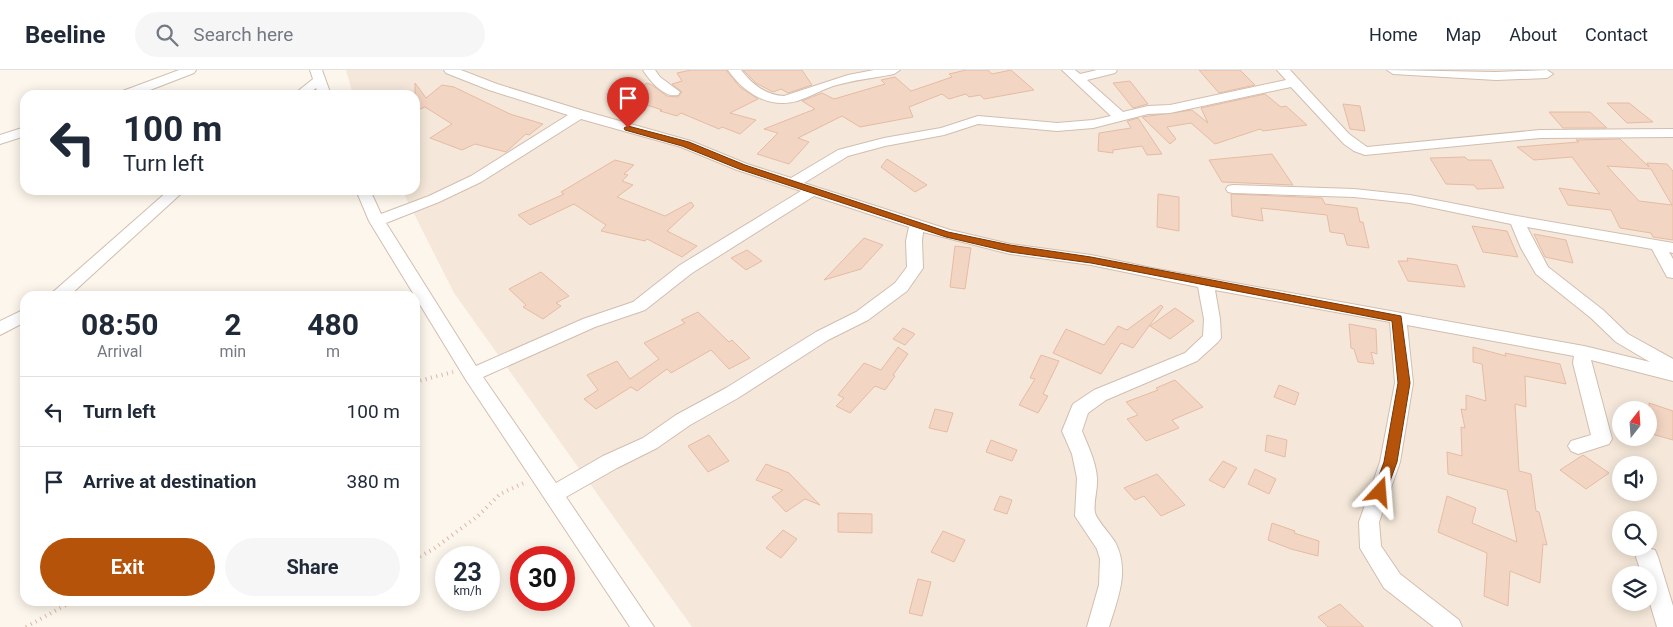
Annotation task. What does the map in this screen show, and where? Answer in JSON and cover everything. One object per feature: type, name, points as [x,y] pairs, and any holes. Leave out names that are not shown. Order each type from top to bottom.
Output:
[{"type":"street","points":[[138,90],[190,70]]},
{"type":"street","points":[[450,70],[493,87],[579,114],[686,144],[742,167],[946,234],[1010,249],[1091,260],[1205,283],[1584,352],[1673,374]]},
{"type":"street","points":[[649,70],[656,80],[674,92]]},
{"type":"street","points":[[734,70],[749,87],[765,97],[777,100],[792,98],[822,86],[894,70]]},
{"type":"street","points":[[1072,74],[1111,70]]},
{"type":"street","points":[[1392,70],[1496,76],[1547,74]]},
{"type":"street","points":[[1072,74],[1121,118]]},
{"type":"street","points":[[304,90],[318,75],[323,90]]},
{"type":"street","points":[[793,183],[842,152],[944,131],[978,120],[1057,127],[1093,124],[1148,110],[1170,109],[1266,90],[1291,83],[1287,75]]},
{"type":"street","points":[[1287,75],[1330,120],[1341,135],[1357,148],[1365,151],[1540,134],[1673,133]]},
{"type":"street","points":[[377,221],[434,199],[476,179],[579,114]]},
{"type":"street","points":[[0,140],[20,133]]},
{"type":"street","points":[[468,368],[639,306],[686,269],[814,190]]},
{"type":"street","points":[[1233,190],[1354,193],[1410,199],[1517,221],[1666,247],[1673,274]]},
{"type":"street","points":[[65,291],[172,195]]},
{"type":"street","points":[[365,195],[377,221],[468,368],[643,627]]},
{"type":"street","points":[[1517,221],[1528,248],[1542,270],[1597,314],[1622,338],[1673,368]]},
{"type":"street","points":[[553,494],[610,462],[650,443],[683,420],[732,393],[814,341],[862,316],[901,287],[915,268],[914,241],[917,225]]},
{"type":"street","points":[[1098,627],[1110,591],[1111,558],[1095,528],[1085,516],[1087,478],[1082,454],[1072,431],[1080,409],[1100,395],[1191,357],[1212,338],[1212,319],[1205,283]]},
{"type":"street","points":[[0,329],[20,318]]},
{"type":"street","points":[[1398,319],[1404,383],[1390,462],[1370,522],[1371,548],[1392,581],[1450,627]]},
{"type":"street","points":[[1578,446],[1602,438],[1582,363],[1584,352]]},
{"type":"street","points":[[1647,557],[1668,627]]},
{"type":"path","points":[[420,381],[468,368]]},
{"type":"path","points":[[420,556],[432,550],[478,516],[500,494],[540,475]]},
{"type":"path","points":[[26,627],[64,606]]},
{"type":"shaded area","points":[[346,70],[1673,70],[1673,627],[692,627],[454,293],[405,195],[420,195],[420,90],[352,90]]},
{"type":"building","points":[[691,70],[726,70],[740,87],[758,99],[730,113],[756,120],[740,134],[722,127],[719,129],[681,113],[677,116],[626,98],[647,83],[667,96],[678,97],[682,92],[672,84],[682,81],[677,73]]},
{"type":"building","points":[[743,70],[802,70],[812,85],[788,93],[781,89],[773,92],[756,83]]},
{"type":"building","points":[[966,70],[988,70],[992,74],[1011,70],[1034,90],[984,99],[980,95],[969,97],[966,94],[949,99],[942,94],[909,107],[913,117],[860,127],[842,116],[798,138],[809,142],[789,164],[757,154],[778,133],[764,129],[815,109],[802,101],[822,93],[834,99],[885,84],[881,80],[895,77],[911,91],[952,77],[949,74]]},
{"type":"building","points":[[1199,70],[1240,70],[1255,85],[1219,93]]},
{"type":"building","points":[[1130,81],[1148,104],[1133,108],[1113,83]]},
{"type":"building","points":[[415,83],[426,98],[442,85],[454,87],[510,114],[543,124],[529,135],[526,134],[506,152],[475,144],[462,150],[430,138],[452,124],[425,107],[420,109],[420,90],[415,90]]},
{"type":"building","points":[[1265,94],[1281,107],[1286,106],[1307,125],[1263,131],[1260,129],[1215,144],[1191,123],[1167,127],[1176,139],[1170,144],[1142,117],[1192,110],[1208,123],[1201,108]]},
{"type":"building","points":[[1607,103],[1629,103],[1653,122],[1627,123]]},
{"type":"building","points":[[1343,104],[1360,106],[1365,131],[1350,129]]},
{"type":"building","points":[[1549,112],[1590,112],[1607,128],[1563,128]]},
{"type":"building","points":[[1138,118],[1162,154],[1147,155],[1142,146],[1113,150],[1113,153],[1098,151],[1099,133],[1131,128],[1127,121]]},
{"type":"building","points":[[1620,139],[1649,167],[1647,163],[1667,164],[1673,171],[1673,240],[1653,237],[1651,233],[1620,228],[1611,210],[1568,205],[1559,188],[1600,194],[1572,157],[1534,160],[1517,147],[1579,142],[1576,140]],"holes":[[[1607,166],[1651,169],[1672,205],[1639,201]]]},
{"type":"building","points":[[1272,154],[1293,185],[1222,182],[1209,160]]},
{"type":"building","points":[[1465,157],[1468,160],[1491,160],[1504,188],[1477,189],[1474,185],[1446,184],[1430,158]]},
{"type":"building","points":[[887,159],[927,185],[915,192],[881,167]]},
{"type":"building","points":[[615,160],[634,165],[624,174],[628,175],[622,181],[633,185],[617,197],[665,216],[691,202],[694,206],[667,231],[697,246],[682,257],[647,239],[645,241],[601,231],[606,225],[574,204],[530,225],[518,215],[564,194],[561,192]]},
{"type":"building","points":[[1158,194],[1179,197],[1179,231],[1157,227]]},
{"type":"building","points":[[1231,194],[1322,198],[1325,204],[1357,208],[1360,222],[1363,222],[1369,248],[1347,245],[1344,234],[1330,232],[1327,215],[1261,208],[1263,221],[1232,216]]},
{"type":"building","points":[[1472,226],[1507,231],[1518,257],[1483,252]]},
{"type":"building","points":[[1534,234],[1566,240],[1573,263],[1545,257]]},
{"type":"building","points":[[864,238],[883,245],[861,269],[824,280]]},
{"type":"building","points":[[955,246],[971,248],[965,289],[950,287]]},
{"type":"building","points":[[747,250],[762,261],[746,270],[731,258]]},
{"type":"building","points":[[1407,258],[1457,265],[1465,287],[1408,281],[1398,261],[1408,261]]},
{"type":"building","points":[[541,272],[569,296],[556,303],[561,306],[543,319],[523,307],[526,305],[509,289]]},
{"type":"building","points":[[1161,305],[1163,307],[1133,348],[1121,343],[1101,374],[1053,353],[1066,329],[1104,345],[1118,326],[1127,330]]},
{"type":"building","points":[[1175,308],[1194,321],[1170,339],[1150,326]]},
{"type":"building","points":[[698,312],[729,342],[732,340],[750,358],[729,369],[711,350],[671,373],[667,369],[637,391],[631,387],[596,409],[584,399],[598,390],[587,375],[617,361],[630,379],[659,359],[644,343],[685,323],[681,320]]},
{"type":"building","points":[[1349,324],[1376,329],[1377,354],[1371,352],[1374,364],[1358,362],[1354,349],[1351,348]]},
{"type":"building","points":[[903,328],[915,334],[905,345],[893,339]]},
{"type":"building","points":[[898,347],[908,354],[885,390],[875,386],[850,413],[836,406],[844,398],[838,395],[864,363],[881,370]]},
{"type":"building","points":[[1473,347],[1506,356],[1505,353],[1560,364],[1566,384],[1525,376],[1526,407],[1515,404],[1519,471],[1531,474],[1536,511],[1539,512],[1547,545],[1543,544],[1540,583],[1510,571],[1508,606],[1484,596],[1487,553],[1438,532],[1447,496],[1476,508],[1472,523],[1517,542],[1507,490],[1448,474],[1447,452],[1462,456],[1461,427],[1465,428],[1461,409],[1466,410],[1466,395],[1486,401],[1482,364],[1473,362]]},
{"type":"building","points":[[1041,355],[1059,361],[1043,394],[1048,396],[1038,413],[1019,405],[1035,379],[1030,378]]},
{"type":"building","points":[[1175,380],[1203,407],[1172,420],[1179,428],[1146,441],[1127,419],[1138,415],[1126,402],[1158,390],[1156,388]]},
{"type":"building","points":[[1279,385],[1299,393],[1295,405],[1274,397]]},
{"type":"building","points":[[1658,406],[1673,411],[1673,440],[1658,436]]},
{"type":"building","points":[[935,409],[953,413],[947,432],[929,428]]},
{"type":"building","points":[[709,435],[729,461],[708,472],[688,446]]},
{"type":"building","points":[[1267,435],[1287,440],[1285,457],[1265,451]]},
{"type":"building","points":[[991,440],[1017,450],[1012,461],[986,452]]},
{"type":"building","points":[[1583,455],[1609,473],[1586,489],[1560,470]]},
{"type":"building","points":[[1223,461],[1237,468],[1224,488],[1209,480]]},
{"type":"building","points":[[766,464],[789,473],[820,505],[805,499],[786,512],[772,497],[783,490],[756,480]]},
{"type":"building","points":[[1255,469],[1276,479],[1269,494],[1248,484]]},
{"type":"building","points":[[1157,474],[1185,505],[1161,516],[1144,496],[1135,500],[1124,488]]},
{"type":"building","points":[[1000,496],[1012,500],[1007,514],[994,510]]},
{"type":"building","points":[[838,513],[872,514],[872,533],[838,532]]},
{"type":"building","points":[[1272,523],[1319,541],[1318,556],[1291,549],[1268,540]]},
{"type":"building","points":[[783,530],[797,539],[781,558],[766,548]]},
{"type":"building","points":[[943,531],[965,540],[954,562],[931,552]]},
{"type":"building","points":[[918,579],[931,582],[922,616],[909,613]]},
{"type":"building","points":[[1340,604],[1364,627],[1328,627],[1318,617]]},
{"type":"route","points":[[628,128],[686,144],[742,167],[946,234],[1010,249],[1091,260],[1398,319],[1404,383],[1390,462],[1380,492]]}]
